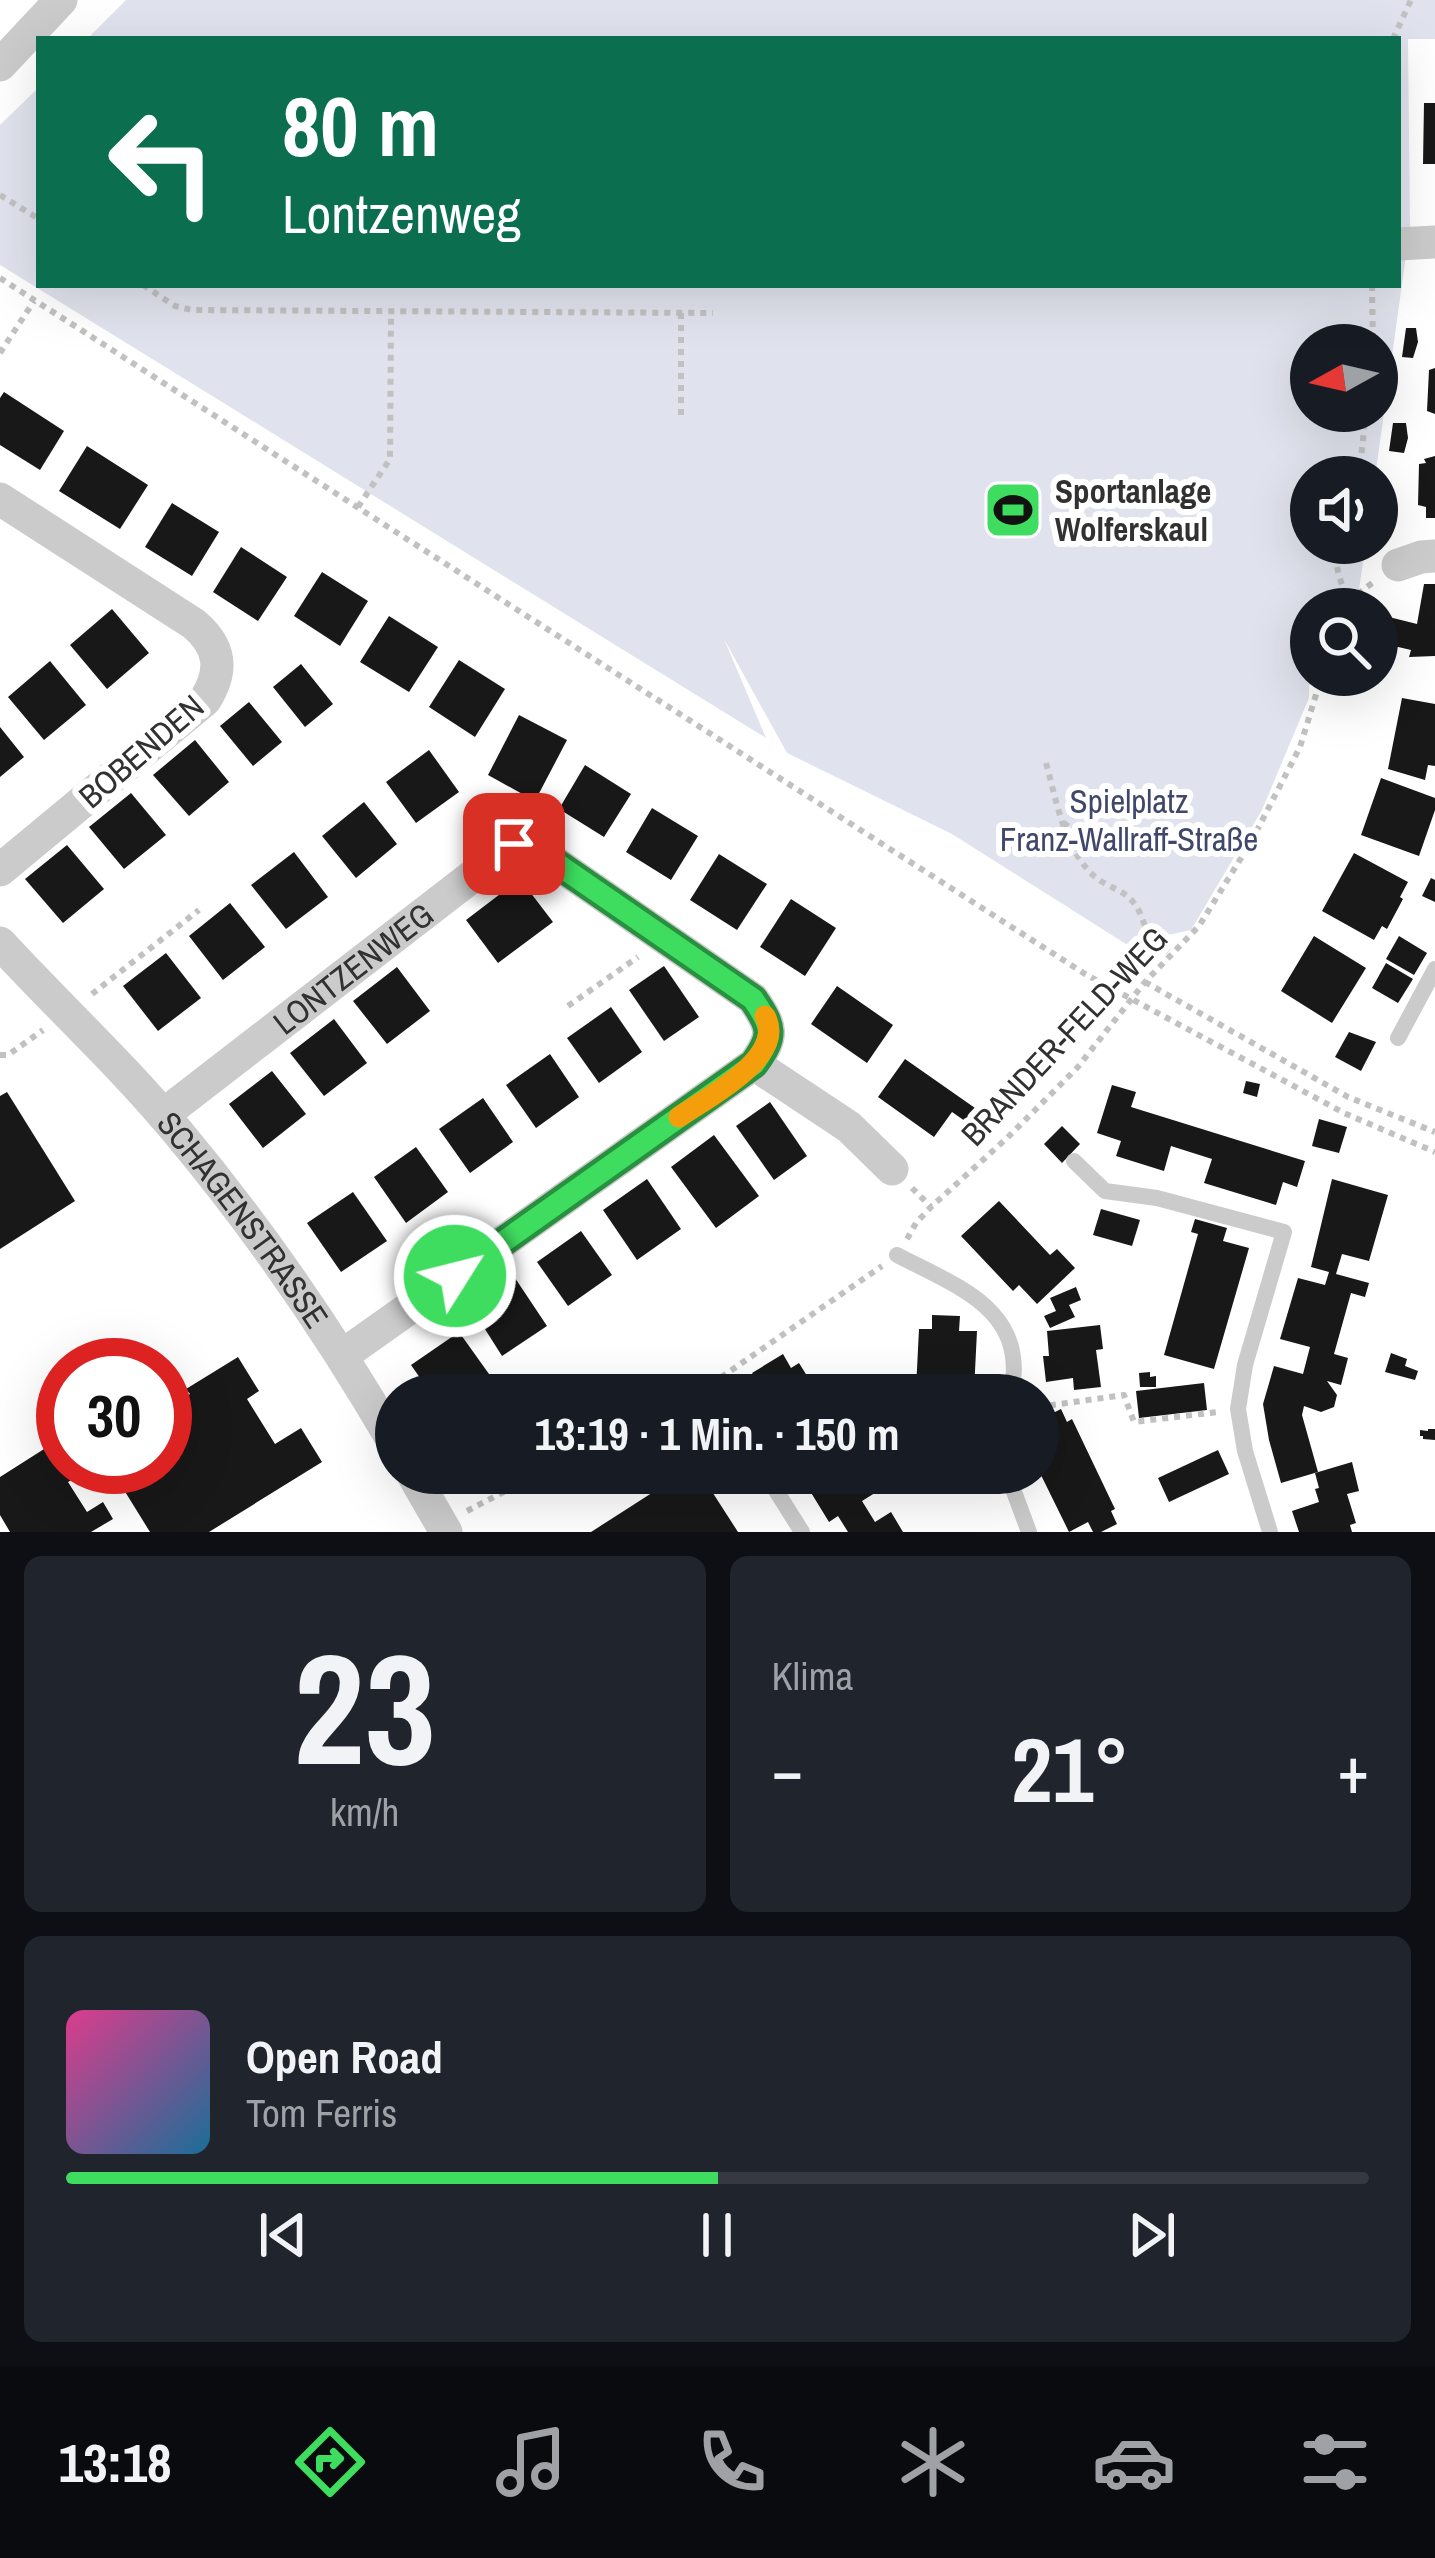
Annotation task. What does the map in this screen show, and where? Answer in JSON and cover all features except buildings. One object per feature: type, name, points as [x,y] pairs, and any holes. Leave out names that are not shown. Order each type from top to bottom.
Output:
[{"type":"street","points":[[0,65],[61,0]]},
{"type":"street","points":[[1401,244],[1435,242]]},
{"type":"street","name":"BOBENDEN","points":[[0,499],[194,624],[215,649],[218,670],[206,700],[0,870]]},
{"type":"street","points":[[1397,565],[1435,556]]},
{"type":"street","name":"LONTZENWEG","points":[[163,1115],[514,844],[550,859],[753,999],[770,1023],[767,1046],[754,1064]]},
{"type":"street","name":"SCHAGENSTRASSE","points":[[0,944],[163,1115],[268,1247],[375,1410]]},
{"type":"street","points":[[343,1355],[754,1064],[849,1127],[892,1169]]},
{"type":"street","points":[[424,1494],[444,1528]]},
{"type":"lane","points":[[1398,1038],[1435,969]]},
{"type":"lane","points":[[1074,1161],[1105,1191],[1156,1198],[1284,1232],[1245,1365],[1238,1409],[1245,1451],[1270,1532]]},
{"type":"lane","points":[[897,1255],[954,1284],[999,1317],[1013,1344],[1015,1374]]},
{"type":"lane","points":[[778,1494],[802,1532]]},
{"type":"lane","points":[[1014,1494],[1029,1532]]},
{"type":"path","points":[[1394,36],[1411,0]]},
{"type":"path","points":[[0,195],[36,217]]},
{"type":"path","points":[[0,278],[1085,974],[1344,1113],[1435,1152]]},
{"type":"path","points":[[148,288],[192,310],[713,313]]},
{"type":"path","points":[[1372,288],[1373,324]]},
{"type":"path","points":[[0,352],[34,301]]},
{"type":"path","points":[[358,507],[390,458],[391,313]]},
{"type":"path","points":[[681,313],[681,417]]},
{"type":"path","name":"BRANDER-FELD-WEG","points":[[724,1374],[897,1255],[916,1223],[1077,1068],[1145,982],[1199,926],[1251,842],[1300,747],[1316,696]]},
{"type":"path","points":[[1046,763],[1064,827],[1084,867],[1101,882],[1124,892],[1137,906],[1151,938],[1172,955]]},
{"type":"path","points":[[1064,827],[1086,796]]},
{"type":"path","points":[[0,1055],[67,1014],[199,910]]},
{"type":"path","points":[[568,1006],[666,938]]},
{"type":"path","points":[[1145,982],[1348,1097],[1435,1132]]},
{"type":"path","points":[[1059,1404],[1124,1395],[1134,1422],[1238,1409]]},
{"type":"path","points":[[444,1528],[503,1494]]},
{"type":"green space","name":"Spielplatz Franz-Wallraff-Straße","points":[[126,0],[1435,0],[1435,39],[1408,39],[1410,227],[1396,324],[1290,324],[1290,432],[1381,432],[1378,456],[1290,456],[1290,564],[1363,564],[1359,588],[1290,588],[1290,696],[1309,698],[1262,810],[1191,930],[1126,944],[952,834],[787,753],[724,639],[766,738],[37,288],[1401,288],[1401,36],[90,36]]},
{"type":"green space","points":[[36,90],[36,287],[0,265],[0,125]]},
{"type":"slow traffic","points":[[679,1117],[754,1064],[767,1046],[770,1023],[765,1016]]},
{"type":"place","name":"Sportanlage Wolferskaul","points":[[1013,510]]},
{"type":"route","points":[[455,1276],[754,1064],[767,1046],[770,1023],[753,999],[550,859],[514,844]]}]
